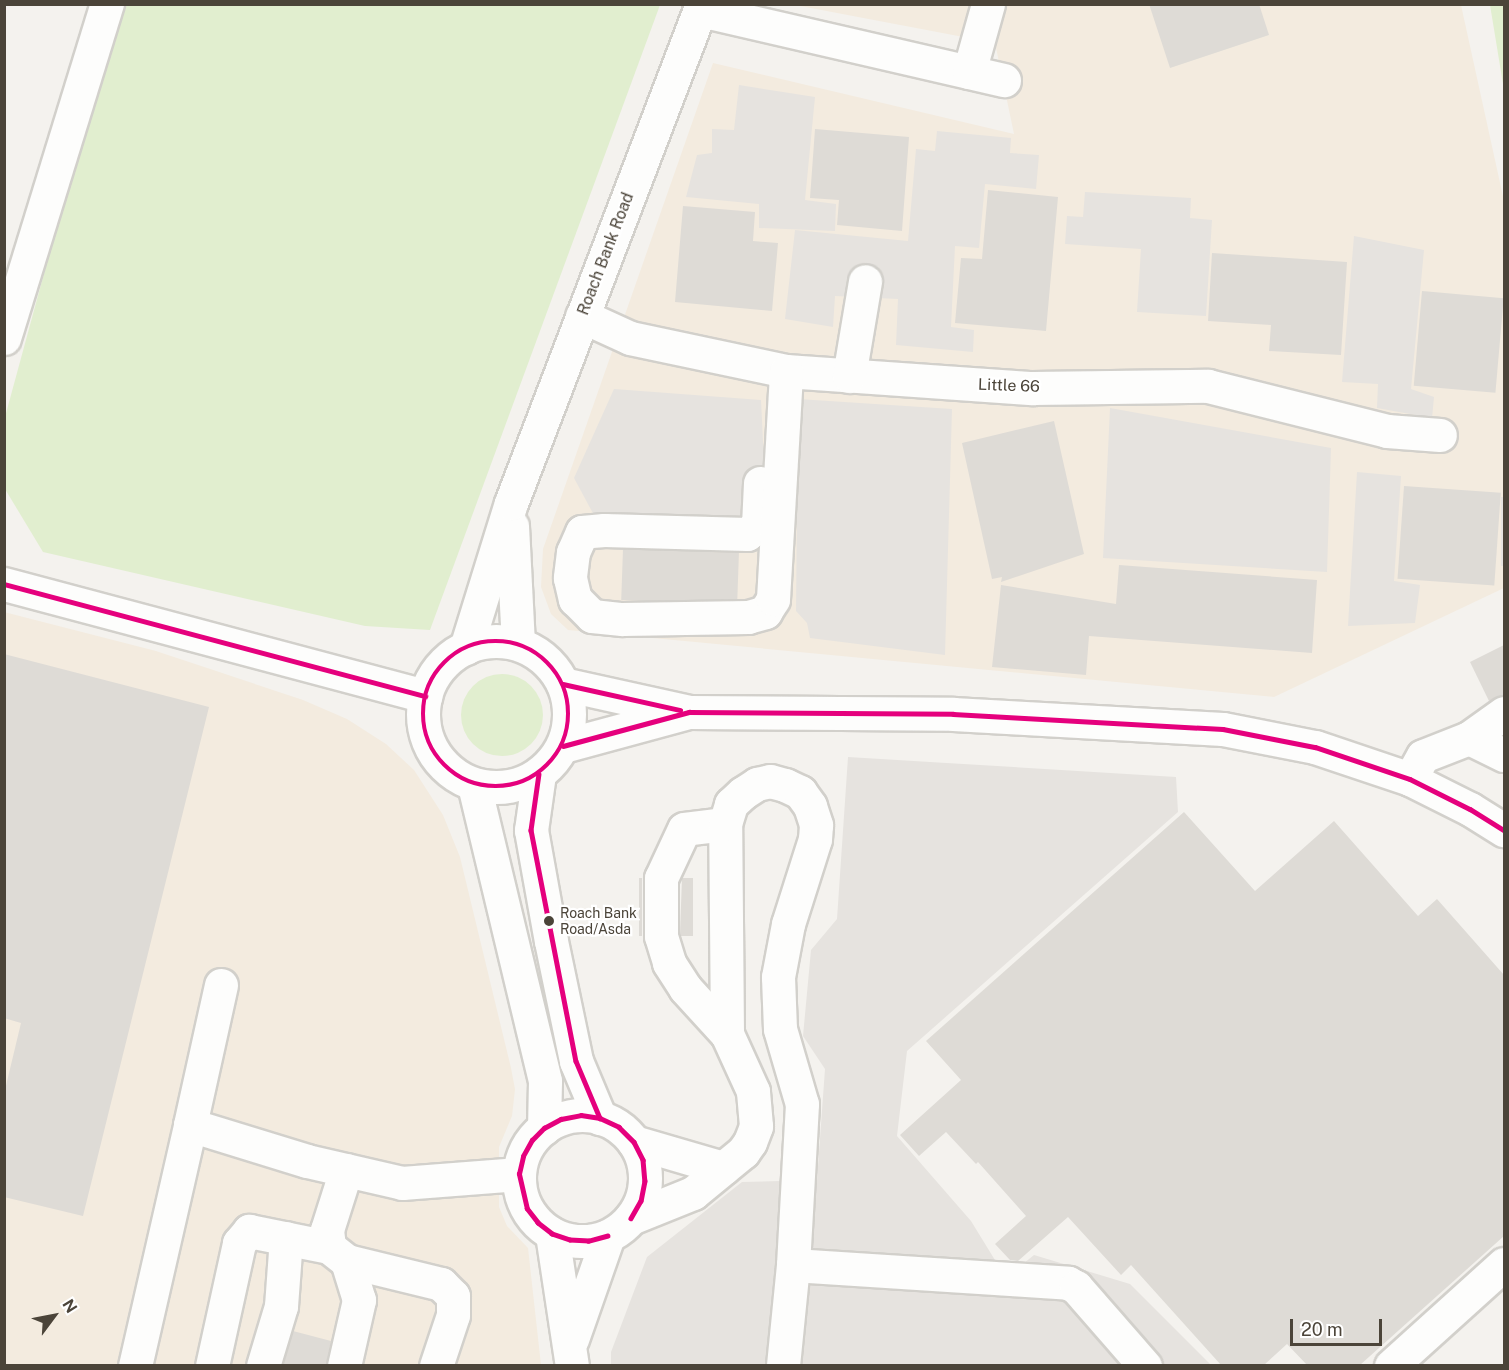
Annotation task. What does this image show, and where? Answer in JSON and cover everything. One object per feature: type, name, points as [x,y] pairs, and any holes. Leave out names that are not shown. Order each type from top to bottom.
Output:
[{"type":"street","points":[[4,338],[107,4]]},
{"type":"street","points":[[969,72],[988,4]]},
{"type":"street","points":[[701,7],[1004,80]]},
{"type":"street","name":"Roach Bank Road","points":[[466,648],[511,503],[701,7]]},
{"type":"street","points":[[849,376],[865,281]]},
{"type":"street","name":"Little 66","points":[[582,316],[630,338],[786,370],[1032,388],[1208,386],[1387,431],[1440,435]]},
{"type":"street","points":[[760,483],[758,525],[747,534],[604,530],[582,532],[573,552],[570,578],[575,599],[592,616],[622,619],[748,617],[765,612],[773,599],[786,370]]},
{"type":"street","name":"Roach Bank Road","points":[[511,503],[519,644]]},
{"type":"street","points":[[4,584],[425,696]]},
{"type":"street","points":[[501,641],[519,644],[544,660],[563,684],[569,715],[563,746],[539,774],[519,784],[497,788],[474,785],[455,775],[438,759],[425,729],[423,718],[425,696],[434,676],[447,659],[466,648],[483,642],[501,641]]},
{"type":"street","points":[[563,684],[689,712],[953,714],[1223,729],[1315,747],[1410,779],[1470,808],[1504,830]]},
{"type":"street","points":[[563,746],[689,712]]},
{"type":"street","points":[[1410,779],[1423,756],[1469,738],[1504,713]]},
{"type":"street","points":[[1469,738],[1504,755]]},
{"type":"street","points":[[539,774],[531,830],[576,1061],[600,1118]]},
{"type":"street","points":[[727,1034],[725,824],[731,804],[757,784],[770,781],[800,792],[810,806],[816,825],[814,839],[788,924],[778,976],[780,1029],[802,1104],[793,1265],[783,1365]]},
{"type":"street","points":[[474,785],[545,1081],[544,1128]]},
{"type":"street","points":[[571,1354],[619,1227],[641,1200],[645,1181],[643,1160],[634,1142],[619,1127],[600,1118],[580,1115],[561,1119],[544,1128],[532,1140],[523,1156],[519,1174],[521,1192],[527,1209],[538,1223],[552,1234],[570,1240],[589,1241],[619,1227],[693,1193],[743,1152],[756,1126],[753,1091],[727,1034],[685,988],[669,963],[661,936],[661,878],[684,829],[725,824]]},
{"type":"street","points":[[135,1365],[221,985]]},
{"type":"street","points":[[190,1125],[307,1161],[402,1183],[519,1174]]},
{"type":"street","points":[[634,1142],[723,1167]]},
{"type":"street","points":[[344,1365],[359,1300],[327,1230],[346,1170]]},
{"type":"street","points":[[212,1365],[240,1243],[249,1231],[286,1238],[441,1284],[453,1296],[453,1315],[436,1365]]},
{"type":"street","points":[[552,1234],[571,1354]]},
{"type":"street","points":[[263,1365],[281,1306],[286,1238]]},
{"type":"street","points":[[1391,1365],[1504,1264]]},
{"type":"street","points":[[793,1265],[1068,1283],[1076,1287],[1145,1365]]},
{"type":"shaded area","points":[[795,5],[1461,5],[1504,201],[1504,588],[1274,697],[568,630],[551,614],[541,587],[543,549],[713,63],[1014,134],[995,43]]},
{"type":"shaded area","points":[[739,85],[815,97],[805,200],[836,204],[835,231],[759,228],[759,204],[686,197],[697,155],[712,153],[712,129],[734,130]]},
{"type":"shaded area","points":[[937,131],[1011,138],[1010,153],[1039,155],[1036,189],[985,184],[979,248],[955,246],[951,327],[974,330],[973,352],[896,345],[898,299],[835,296],[833,327],[785,319],[795,230],[908,241],[916,149],[935,151]]},
{"type":"shaded area","points":[[1085,192],[1191,198],[1190,218],[1212,220],[1206,316],[1137,312],[1141,249],[1065,244],[1067,216],[1083,217]]},
{"type":"shaded area","points":[[1354,236],[1424,250],[1411,389],[1434,397],[1432,418],[1377,408],[1378,384],[1342,382]]},
{"type":"shaded area","points":[[614,389],[761,400],[767,525],[595,517],[574,478]]},
{"type":"shaded area","points":[[798,399],[952,409],[945,655],[810,638],[807,623],[796,611]]},
{"type":"shaded area","points":[[1110,408],[1331,448],[1327,572],[1103,558]]},
{"type":"shaded area","points":[[1357,472],[1401,476],[1394,581],[1420,585],[1415,623],[1348,626]]},
{"type":"shaded area","points":[[1501,497],[1504,497],[1504,566],[1501,566]]},
{"type":"shaded area","points":[[4,612],[156,651],[303,700],[347,719],[386,744],[414,770],[443,815],[460,857],[511,1068],[515,1089],[512,1116],[499,1147],[499,1207],[507,1226],[528,1248],[541,1365],[5,1365]]},
{"type":"shaded area","points":[[848,757],[1176,777],[1178,812],[907,1051],[897,1136],[971,1221],[1006,1278],[1034,1255],[1130,1284],[1211,1365],[611,1366],[611,1352],[647,1257],[742,1182],[817,1180],[825,1069],[803,1036],[811,950],[837,919]]},
{"type":"green space","points":[[117,5],[660,5],[430,630],[365,626],[43,552],[5,489],[5,417]]},
{"type":"green space","points":[[1490,5],[1504,5],[1504,90]]},
{"type":"green space","points":[[502,674],[518,677],[531,686],[540,699],[543,715],[540,731],[531,744],[518,753],[502,756],[486,753],[473,744],[464,731],[461,715],[464,699],[473,686],[486,677]]},
{"type":"building","points":[[1149,4],[1259,4],[1269,35],[1170,68]]},
{"type":"building","points":[[815,129],[909,137],[902,231],[837,225],[839,200],[810,198]]},
{"type":"building","points":[[988,190],[1058,197],[1046,331],[955,323],[961,258],[982,259]]},
{"type":"building","points":[[683,206],[755,212],[753,241],[778,243],[772,311],[675,302]]},
{"type":"building","points":[[1212,253],[1347,262],[1341,355],[1269,351],[1271,325],[1208,321]]},
{"type":"building","points":[[1422,291],[1504,298],[1495,393],[1414,386]]},
{"type":"building","points":[[1054,421],[1084,554],[1001,582],[1002,577],[992,579],[962,443]]},
{"type":"building","points":[[1404,486],[1501,493],[1494,586],[1398,579]]},
{"type":"building","points":[[623,549],[739,553],[737,604],[621,600]]},
{"type":"building","points":[[1119,565],[1317,580],[1312,653],[1089,636],[1086,675],[992,667],[1001,585],[1116,604]]},
{"type":"building","points":[[1504,645],[1504,695],[1489,701],[1470,662]]},
{"type":"building","points":[[4,654],[209,707],[83,1216],[4,1197],[4,1094],[21,1023],[4,1018]]},
{"type":"building","points":[[1184,812],[1255,891],[1334,821],[1418,916],[1437,899],[1504,975],[1504,1236],[1360,1365],[1307,1365],[1287,1344],[1264,1365],[1221,1365],[1131,1265],[1121,1275],[1068,1217],[1018,1261],[1010,1260],[995,1244],[1026,1216],[978,1162],[976,1164],[946,1132],[919,1156],[900,1135],[961,1080],[926,1041]]},
{"type":"building","points":[[639,878],[642,878],[642,936],[639,936]]},
{"type":"building","points":[[682,878],[693,878],[693,936],[681,936],[680,933]]},
{"type":"building","points":[[293,1331],[331,1341],[326,1365],[283,1365]]},
{"type":"transit line","points":[[4,584],[425,696]]},
{"type":"transit line","points":[[496,641],[510,642],[524,647],[537,653],[548,662],[557,673],[563,686],[568,700],[569,714],[568,728],[563,742],[557,755],[548,766],[537,775],[524,781],[510,786],[496,787],[482,786],[468,781],[455,775],[444,766],[435,755],[429,742],[424,728],[423,714],[424,700],[429,686],[435,673],[444,662],[455,653],[468,647],[482,642],[496,641]]},
{"type":"transit line","points":[[563,684],[680,710]]},
{"type":"transit line","points":[[563,746],[689,712],[953,714],[1223,729],[1315,747],[1410,779],[1470,809],[1504,830]]},
{"type":"transit line","points":[[539,774],[531,830],[576,1061],[600,1118]]},
{"type":"transit line","points":[[608,1236],[589,1241],[570,1240],[552,1234],[538,1223],[527,1209],[519,1174],[523,1156],[532,1140],[544,1128],[561,1119],[581,1115],[600,1118],[619,1127],[634,1142],[643,1160],[645,1181],[641,1201],[631,1218]]},
{"type":"place","name":"Roach Bank Road/Asda","points":[[549,921]]}]
